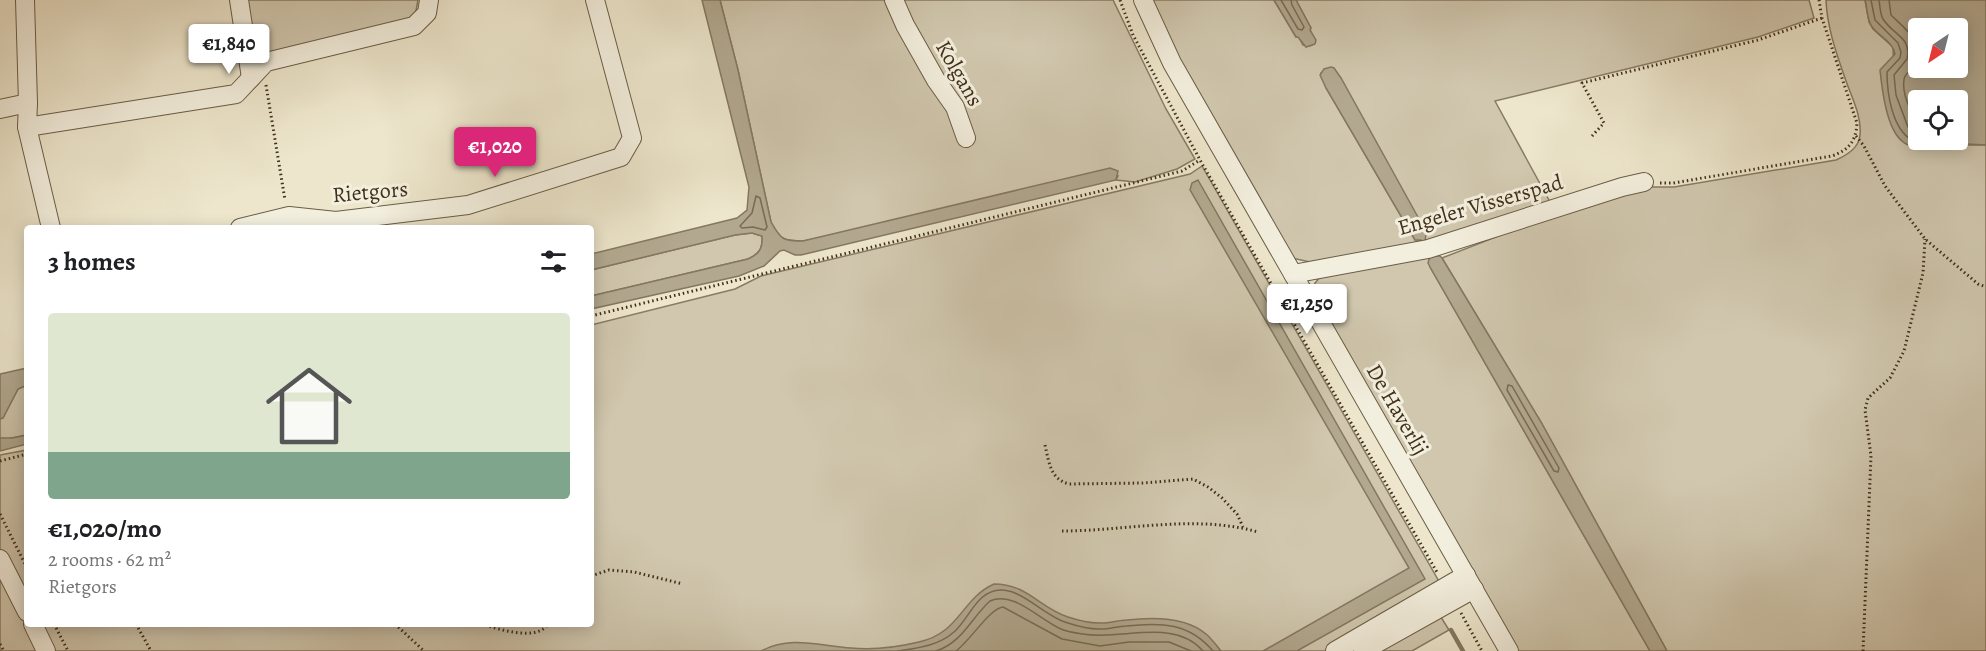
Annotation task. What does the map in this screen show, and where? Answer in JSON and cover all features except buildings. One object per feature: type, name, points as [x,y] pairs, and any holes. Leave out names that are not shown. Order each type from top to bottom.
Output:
[{"type":"street","points":[[25,0],[27,127],[50,225]]},
{"type":"street","points":[[27,127],[236,94],[266,62],[414,26],[427,13],[429,0]]},
{"type":"street","name":"Rietgors","points":[[252,225],[289,216],[336,220],[468,206],[621,157],[632,138],[594,0]]},
{"type":"street","name":"Kolgans","points":[[894,0],[905,25],[936,80],[955,107],[966,138]]},
{"type":"street","name":"De Haverlij","points":[[1143,0],[1172,63],[1509,651]]},
{"type":"street","points":[[239,8],[251,78]]},
{"type":"street","points":[[0,109],[28,103]]},
{"type":"street","name":"Engeler Visserspad","points":[[1293,274],[1428,249],[1602,193],[1644,182]]},
{"type":"street","points":[[1,559],[24,606]]},
{"type":"street","points":[[1363,651],[1470,582]]},
{"type":"street","points":[[1335,651],[1450,594]]},
{"type":"street","points":[[34,627],[46,651]]},
{"type":"path","name":"De Haverlij","points":[[1120,0],[1133,35],[1200,160],[1271,280],[1482,651]]},
{"type":"path","points":[[1644,182],[1673,183],[1845,152],[1856,136],[1857,123],[1822,18],[1819,0]]},
{"type":"path","points":[[1592,136],[1604,123],[1582,83],[1758,40],[1822,18]]},
{"type":"path","points":[[251,78],[266,85],[289,216]]},
{"type":"path","points":[[1856,136],[1886,186],[1926,238],[1978,284],[1986,287]]},
{"type":"path","points":[[594,315],[1182,171],[1200,160]]},
{"type":"path","points":[[1863,651],[1871,456],[1865,410],[1868,398],[1890,378],[1904,351],[1923,273],[1926,238]]},
{"type":"path","points":[[1045,445],[1053,475],[1060,482],[1069,484],[1143,483],[1193,479],[1222,498],[1237,514],[1243,527]]},
{"type":"path","points":[[0,461],[24,455]]},
{"type":"path","points":[[0,514],[24,562]]},
{"type":"path","points":[[1062,531],[1175,525],[1243,527],[1258,532]]},
{"type":"path","points":[[594,575],[609,570],[634,572],[682,584]]},
{"type":"path","points":[[56,627],[68,651]]},
{"type":"path","points":[[138,627],[151,651]]},
{"type":"path","points":[[398,627],[424,651]]},
{"type":"path","points":[[491,627],[534,634],[546,627]]},
{"type":"path","points":[[0,644],[4,651]]},
{"type":"shaded area","points":[[245,0],[418,0],[415,16],[408,24],[263,55],[252,51]]},
{"type":"shaded area","points":[[720,0],[1113,0],[1166,109],[1195,159],[1177,169],[1135,182],[1116,180],[1118,176],[803,241],[787,240],[777,233],[771,222],[738,70]]},
{"type":"shaded area","points":[[1151,0],[1274,0],[1296,37],[1298,36],[1303,45],[1310,46],[1314,44],[1311,28],[1296,0],[1809,0],[1814,18],[1758,37],[1495,101],[1550,202],[1423,244],[1310,262],[1292,258],[1218,131]],"holes":[[[1323,72],[1423,242],[1415,240],[1326,88],[1321,73]]]},
{"type":"shaded area","points":[[1826,0],[1865,0],[1869,22],[1873,29],[1893,47],[1896,134],[1908,144],[1908,150],[1968,150],[1968,145],[1986,145],[1986,651],[1667,651],[1541,422],[1442,258],[1555,214],[1647,187],[1674,187],[1836,160],[1848,153],[1859,140],[1860,121],[1828,21]]},
{"type":"shaded area","points":[[1202,166],[1441,585],[1439,614],[1449,630],[1412,651],[0,651],[0,455],[24,451],[24,627],[594,627],[594,324],[735,289],[761,276],[1190,174]],"holes":[[[1198,181],[1424,579],[1195,182]]]},
{"type":"shaded area","points":[[752,233],[762,236],[762,244],[758,253],[748,259],[594,295],[594,269],[735,235]]},
{"type":"shaded area","points":[[1430,256],[1430,267],[1650,651],[1516,651],[1313,293],[1315,283],[1321,276]]},
{"type":"shaded area","points":[[24,386],[24,436],[2,440],[0,438],[0,419],[3,418],[18,389]]},
{"type":"water","points":[[702,0],[720,0],[738,70],[771,222],[783,238],[803,241],[1110,168],[1118,171],[1116,180],[801,255],[780,251],[764,266],[739,276],[594,308],[594,295],[748,259],[758,253],[762,244],[762,236],[752,233],[735,235],[594,269],[594,253],[737,218],[747,210],[749,187]]},
{"type":"water","points":[[1274,0],[1296,0],[1311,28],[1316,40],[1315,44],[1306,47],[1296,37]]},
{"type":"water","points":[[1865,0],[1986,0],[1986,145],[1968,144],[1968,90],[1908,90],[1908,145],[1903,142],[1892,127],[1889,118],[1880,70],[1895,54],[1894,50],[1871,25]]},
{"type":"water","points":[[1331,67],[1341,78],[1424,228],[1425,241],[1415,240],[1326,88],[1320,75],[1324,69]]},
{"type":"water","points":[[1198,180],[1425,579],[1297,651],[1263,651],[1409,568],[1190,190],[1192,183]]},
{"type":"water","points":[[1430,256],[1442,258],[1541,422],[1667,651],[1650,651],[1430,267],[1428,263]]},
{"type":"water","points":[[24,369],[24,386],[18,389],[3,418],[0,419],[0,374]]},
{"type":"water","points":[[24,436],[24,445],[0,451],[0,438]]},
{"type":"water","points":[[994,584],[1016,588],[1058,613],[1084,621],[1102,623],[1157,618],[1178,621],[1198,628],[1221,651],[761,651],[772,646],[794,642],[868,649],[894,647],[933,638],[952,624],[983,590]]},
{"type":"waterway","points":[[1451,630],[1463,651]]}]
